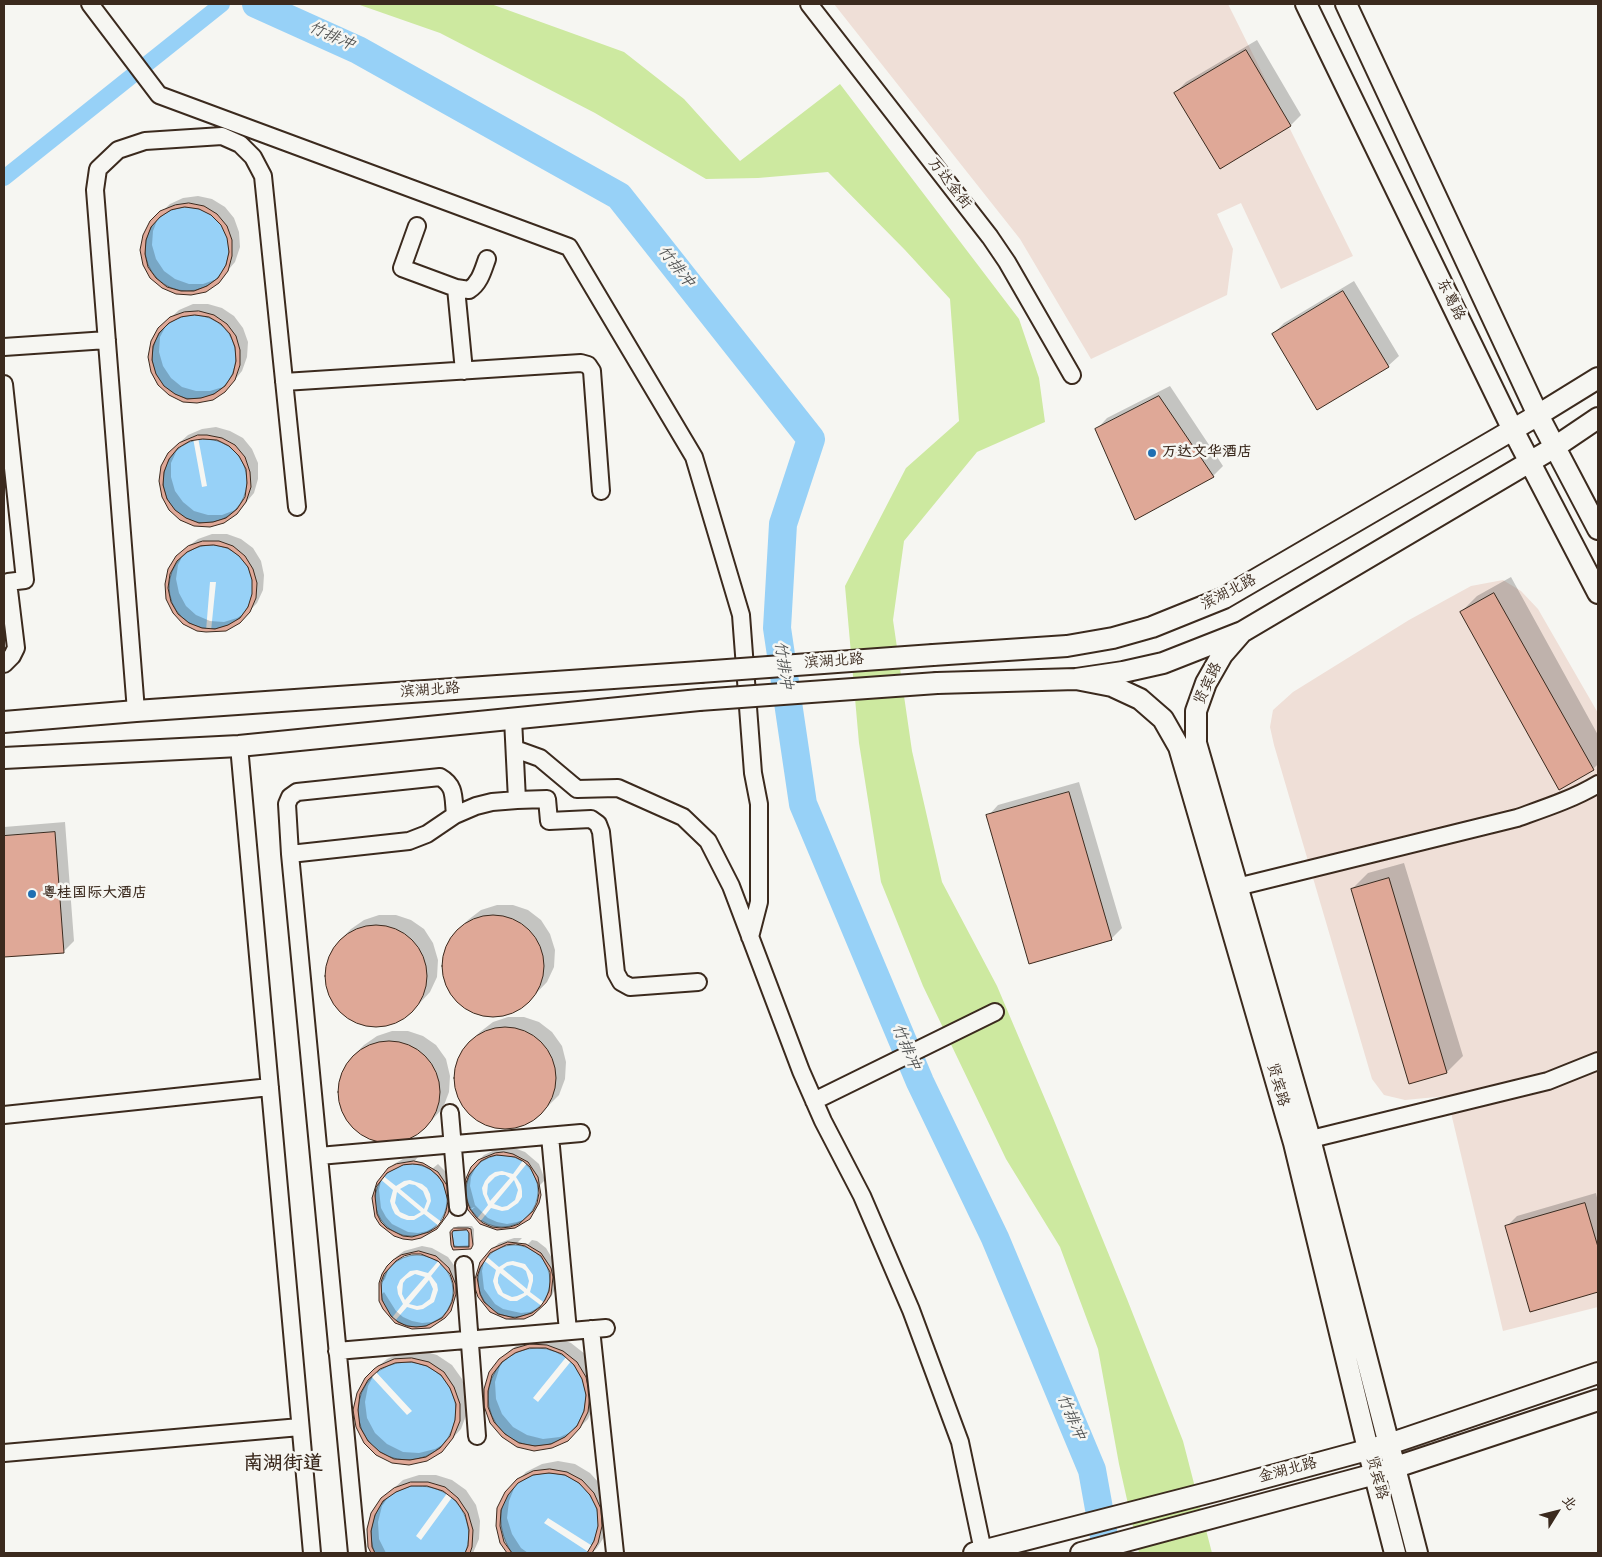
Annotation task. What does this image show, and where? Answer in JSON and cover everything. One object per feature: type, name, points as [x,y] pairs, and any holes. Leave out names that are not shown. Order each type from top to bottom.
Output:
[{"type":"main road","name":"东葛路","points":[[1306,4],[1513,430],[1598,593]]},
{"type":"main road","name":"东葛路","points":[[1346,4],[1538,415],[1598,529]]},
{"type":"main road","name":"滨湖北路","points":[[4,722],[136,711],[1067,646],[1113,638],[1152,627],[1224,598],[1513,430],[1598,378]]},
{"type":"main road","name":"滨湖北路","points":[[4,758],[239,746],[699,700],[937,683],[1076,679],[1163,664],[1242,632],[1555,447],[1598,418]]},
{"type":"main road","name":"贤宾路","points":[[1242,632],[1222,655],[1206,682],[1196,711],[1196,743],[1237,887],[1302,1141],[1395,1467],[1417,1553]]},
{"type":"main road","name":"贤宾路","points":[[1076,679],[1112,686],[1140,699],[1163,719],[1179,747],[1302,1141],[1368,1449],[1395,1553]]},
{"type":"main road","name":"金湖北路","points":[[978,1552],[1388,1444],[1598,1373]]},
{"type":"main road","name":"金湖北路","points":[[1081,1553],[1375,1474],[1598,1400]]},
{"type":"street","points":[[90,4],[160,95],[569,247],[694,457],[741,615],[753,773],[759,804],[759,902],[750,937]]},
{"type":"street","name":"万达金街","points":[[810,4],[990,237],[1007,262],[1072,375]]},
{"type":"street","points":[[136,711],[96,190],[98,169],[118,150],[145,141],[222,136],[240,144],[253,157],[263,176],[297,507]]},
{"type":"street","points":[[417,226],[402,268],[456,288],[469,290],[475,286],[487,259]]},
{"type":"street","points":[[456,288],[464,371]]},
{"type":"street","points":[[4,347],[107,340]]},
{"type":"street","points":[[284,382],[581,363],[588,365],[592,371],[601,491]]},
{"type":"street","points":[[4,384],[9,482],[25,580],[8,582],[16,648],[12,656],[4,664]]},
{"type":"street","points":[[513,719],[517,800]]},
{"type":"street","points":[[239,746],[312,1553]]},
{"type":"street","points":[[514,750],[540,758],[576,789],[618,788],[683,817],[708,841],[731,886],[814,1102],[862,1196],[911,1310],[960,1442],[978,1552]]},
{"type":"street","points":[[357,1553],[290,854],[287,804],[290,797],[297,792],[440,777],[452,787],[454,815]]},
{"type":"street","points":[[1237,887],[1517,818],[1550,806],[1598,784]]},
{"type":"street","points":[[290,854],[409,841],[427,834],[454,815],[476,806],[492,802],[547,799],[549,821],[591,819],[598,824],[601,832],[616,972],[621,982],[630,987],[698,982]]},
{"type":"street","points":[[814,1102],[995,1012]]},
{"type":"street","points":[[1302,1141],[1548,1081],[1598,1061]]},
{"type":"street","points":[[4,1116],[270,1087]]},
{"type":"street","points":[[450,1113],[458,1207]]},
{"type":"street","points":[[319,1156],[581,1133]]},
{"type":"street","points":[[550,1136],[568,1331]]},
{"type":"street","points":[[464,1265],[477,1436]]},
{"type":"street","points":[[337,1351],[598,1328],[615,1553]]},
{"type":"street","points":[[4,1454],[300,1428]]},
{"type":"shaded area","points":[[834,4],[1228,4],[1353,256],[1281,289],[1241,203],[1217,214],[1233,249],[1227,295],[1091,359],[1020,239]]},
{"type":"shaded area","points":[[1503,580],[1521,591],[1538,609],[1598,713],[1598,1307],[1503,1331],[1447,1096],[1405,1100],[1384,1095],[1372,1079],[1270,727],[1273,710],[1293,692],[1409,620],[1471,586]]},
{"type":"green space","points":[[357,4],[491,4],[624,52],[684,99],[740,161],[840,84],[1019,319],[1039,378],[1045,422],[977,452],[904,541],[893,620],[912,751],[942,882],[997,986],[1127,1299],[1183,1441],[1212,1553],[1139,1553],[1119,1464],[1098,1349],[1060,1247],[1006,1159],[923,986],[881,882],[859,743],[845,586],[906,468],[959,421],[950,299],[828,172],[758,178],[706,179],[595,113],[440,33]]},
{"type":"water","points":[[187,207],[203,210],[217,219],[226,233],[229,249],[226,265],[217,279],[203,288],[187,291],[171,288],[157,279],[148,265],[145,249],[148,233],[157,219],[171,210]]},
{"type":"water","points":[[194,315],[210,318],[224,327],[233,341],[236,357],[233,373],[224,387],[210,396],[194,399],[178,396],[164,387],[155,373],[152,357],[155,341],[164,327],[178,318]]},
{"type":"water","points":[[205,439],[221,442],[235,451],[244,465],[247,481],[244,497],[235,511],[221,520],[205,523],[189,520],[175,511],[166,497],[163,481],[166,465],[175,451],[189,442]]},
{"type":"water","points":[[211,545],[227,548],[241,557],[250,571],[253,587],[250,603],[241,617],[227,626],[211,629],[195,626],[181,617],[172,603],[169,587],[172,571],[181,557],[195,548]]},
{"type":"water","points":[[509,1155],[528,1165],[536,1177],[538,1191],[536,1205],[528,1217],[516,1225],[495,1227],[476,1217],[468,1205],[466,1184],[476,1165],[488,1157]]},
{"type":"water","points":[[418,1164],[437,1174],[445,1186],[447,1200],[445,1214],[437,1226],[425,1234],[404,1236],[385,1226],[377,1214],[375,1193],[385,1174],[397,1166]]},
{"type":"water","points":[[467,1230],[469,1232],[469,1247],[454,1247],[453,1231]]},
{"type":"water","points":[[521,1245],[540,1255],[548,1267],[550,1281],[548,1295],[540,1307],[528,1315],[507,1317],[488,1307],[480,1295],[478,1274],[488,1255],[500,1247]]},
{"type":"water","points":[[424,1255],[443,1265],[451,1277],[453,1291],[451,1305],[443,1317],[431,1325],[410,1327],[391,1317],[383,1305],[381,1284],[391,1265],[403,1257]]},
{"type":"water","points":[[537,1348],[556,1352],[572,1362],[582,1378],[586,1397],[582,1416],[572,1432],[556,1442],[537,1446],[518,1442],[502,1432],[492,1416],[488,1397],[492,1378],[502,1362],[518,1352]]},
{"type":"water","points":[[407,1362],[426,1366],[442,1376],[452,1392],[456,1411],[452,1430],[442,1446],[426,1456],[407,1460],[388,1456],[372,1446],[362,1430],[358,1411],[362,1392],[372,1376],[388,1366]]},
{"type":"water","points":[[549,1473],[572,1478],[585,1489],[595,1503],[599,1520],[598,1528],[594,1541],[587,1553],[512,1553],[506,1542],[502,1531],[502,1508],[512,1488],[533,1475]]},
{"type":"water","points":[[411,1486],[437,1489],[456,1502],[468,1526],[468,1544],[465,1553],[375,1553],[371,1536],[377,1510],[396,1491]]},
{"type":"pier","points":[[198,437],[207,486],[202,487],[193,438]]},
{"type":"pier","points":[[210,582],[216,582],[211,631],[206,631]]},
{"type":"pier","points":[[524,1159],[528,1162],[516,1177],[522,1191],[522,1197],[518,1203],[508,1210],[502,1211],[491,1208],[479,1223],[476,1220],[488,1205],[482,1188],[485,1181],[495,1172],[502,1171],[513,1174]],"holes":[[[500,1175],[510,1178],[490,1201],[487,1194],[488,1184]],[[514,1180],[518,1190],[515,1200],[502,1207],[494,1204]]]},
{"type":"pier","points":[[382,1175],[396,1186],[410,1180],[427,1188],[431,1201],[427,1211],[443,1223],[440,1227],[424,1214],[414,1220],[407,1220],[395,1214],[390,1201],[393,1190],[379,1178]],"holes":[[[409,1184],[415,1185],[423,1191],[427,1201],[424,1209],[400,1189]],[[397,1192],[421,1212],[414,1216],[400,1212],[395,1203]]]},
{"type":"pier","points":[[485,1255],[499,1267],[513,1261],[525,1264],[533,1275],[530,1292],[546,1304],[543,1307],[527,1295],[517,1301],[510,1301],[498,1294],[493,1281],[496,1270],[482,1259]],"holes":[[[512,1265],[526,1271],[529,1281],[527,1289],[503,1269]],[[500,1273],[524,1292],[524,1293],[512,1297],[503,1293],[498,1283]]]},
{"type":"pier","points":[[440,1259],[443,1261],[431,1276],[437,1284],[438,1290],[434,1302],[423,1309],[417,1310],[407,1307],[394,1322],[391,1319],[403,1304],[397,1287],[400,1280],[410,1271],[417,1270],[428,1273]],"holes":[[[415,1274],[425,1277],[405,1300],[402,1294],[403,1283]],[[429,1280],[433,1289],[430,1299],[422,1305],[409,1304]]]},
{"type":"pier","points":[[567,1356],[572,1360],[538,1402],[533,1398]]},
{"type":"pier","points":[[375,1371],[412,1411],[407,1415],[370,1375]]},
{"type":"pier","points":[[448,1492],[453,1496],[421,1540],[416,1536]]},
{"type":"pier","points":[[548,1518],[594,1547],[590,1553],[544,1523]]},
{"type":"building","points":[[1246,50],[1291,126],[1220,169],[1174,93]]},
{"type":"building","points":[[189,203],[204,206],[217,214],[227,226],[232,240],[232,256],[228,271],[219,283],[206,292],[191,295],[176,294],[162,288],[150,278],[143,265],[140,250],[143,235],[150,221],[160,211],[175,205]],"holes":[[[185,207],[199,209],[211,215],[221,225],[227,238],[229,252],[226,265],[218,278],[207,286],[194,291],[181,291],[167,287],[156,278],[148,267],[145,254],[146,240],[151,227],[160,217],[171,210]]]},
{"type":"building","points":[[1343,291],[1389,367],[1317,410],[1272,334]]},
{"type":"building","points":[[199,311],[214,315],[227,324],[236,336],[240,350],[240,365],[235,380],[225,392],[213,400],[197,403],[183,402],[169,395],[158,385],[151,372],[148,357],[151,341],[158,328],[170,317],[184,312]],"holes":[[[195,315],[209,317],[221,324],[230,334],[235,347],[236,361],[233,374],[225,386],[214,394],[201,398],[187,399],[175,394],[164,386],[156,374],[152,360],[153,346],[159,333],[169,323],[181,317]]]},
{"type":"building","name":"万达文华酒店","points":[[1159,396],[1214,477],[1135,520],[1095,429]]},
{"type":"building","points":[[198,435],[222,438],[235,445],[245,457],[250,472],[251,487],[246,502],[237,514],[224,523],[210,527],[194,526],[180,520],[169,510],[162,497],[159,481],[161,466],[168,453],[179,443]],"holes":[[[203,439],[217,440],[229,446],[239,456],[246,469],[245,497],[237,509],[226,518],[213,522],[199,523],[186,518],[175,510],[167,499],[163,485],[164,472],[169,459],[178,448],[190,441]]]},
{"type":"building","points":[[203,541],[219,541],[233,546],[245,556],[253,569],[257,583],[256,598],[250,612],[240,623],[226,631],[197,631],[183,624],[173,613],[166,599],[165,584],[168,569],[176,556],[188,546]],"holes":[[[214,545],[228,548],[239,556],[248,567],[252,580],[252,594],[248,607],[240,618],[228,625],[215,629],[202,628],[189,623],[178,614],[171,602],[168,588],[170,574],[177,561],[187,552],[200,546]]]},
{"type":"building","points":[[1494,593],[1594,770],[1559,790],[1460,612]]},
{"type":"building","points":[[1069,792],[1112,940],[1029,964],[986,815]]},
{"type":"building","name":"粤桂国际大酒店","points":[[55,832],[64,953],[4,957],[4,836]]},
{"type":"building","points":[[1389,878],[1447,1073],[1409,1084],[1351,889]]},
{"type":"building","points":[[493,915],[513,919],[529,930],[540,946],[544,966],[540,986],[529,1002],[513,1013],[493,1017],[473,1013],[457,1002],[446,986],[442,966],[446,946],[457,930],[473,919]]},
{"type":"building","points":[[376,925],[396,929],[412,940],[423,956],[427,976],[423,996],[412,1012],[396,1023],[376,1027],[356,1023],[340,1012],[329,996],[325,976],[329,956],[340,940],[356,929]]},
{"type":"building","points":[[505,1027],[525,1031],[541,1042],[552,1058],[556,1078],[552,1098],[541,1114],[525,1125],[505,1129],[485,1125],[469,1114],[458,1098],[454,1078],[458,1058],[469,1042],[485,1031]]},
{"type":"building","points":[[389,1041],[409,1045],[425,1056],[436,1072],[440,1092],[436,1112],[425,1128],[409,1139],[389,1143],[369,1139],[353,1128],[342,1112],[338,1092],[342,1072],[353,1056],[369,1045]]},
{"type":"building","points":[[495,1153],[513,1154],[528,1162],[538,1177],[541,1195],[539,1203],[530,1219],[515,1228],[497,1230],[480,1224],[468,1210],[464,1201],[464,1183],[471,1167],[478,1160]],"holes":[[[497,1155],[515,1157],[530,1167],[538,1184],[537,1203],[533,1211],[519,1224],[510,1227],[492,1227],[483,1223],[470,1209],[465,1192],[466,1183],[469,1175],[481,1161]]]},
{"type":"building","points":[[414,1161],[423,1163],[438,1172],[448,1187],[450,1205],[448,1214],[437,1229],[421,1238],[412,1240],[394,1236],[380,1225],[375,1217],[372,1198],[377,1182],[388,1168],[396,1164]],"holes":[[[403,1165],[422,1165],[430,1169],[443,1183],[448,1201],[446,1211],[437,1227],[429,1232],[412,1237],[403,1236],[387,1228],[381,1222],[377,1214],[376,1187],[387,1173]]]},
{"type":"building","points":[[1585,1203],[1598,1247],[1598,1292],[1530,1312],[1505,1226]]},
{"type":"building","points":[[454,1228],[471,1229],[473,1245],[471,1249],[453,1250],[450,1232]],"holes":[[[467,1230],[469,1233],[469,1247],[454,1247],[453,1231]]]},
{"type":"building","points":[[508,1242],[526,1244],[541,1253],[551,1268],[553,1277],[551,1295],[546,1303],[533,1315],[524,1319],[506,1319],[490,1312],[478,1297],[475,1279],[480,1262],[491,1249]],"holes":[[[516,1244],[525,1246],[541,1256],[550,1272],[549,1291],[540,1307],[532,1313],[515,1318],[498,1314],[484,1302],[480,1294],[477,1277],[480,1268],[490,1253],[506,1245]]]},
{"type":"building","points":[[419,1251],[436,1256],[449,1268],[456,1285],[456,1294],[451,1311],[445,1318],[430,1328],[412,1329],[395,1323],[379,1301],[379,1283],[382,1274],[393,1260],[401,1255]],"holes":[[[421,1254],[438,1261],[450,1274],[454,1293],[452,1302],[442,1318],[426,1326],[407,1326],[391,1316],[382,1300],[381,1282],[384,1274],[396,1261],[404,1256]]]},
{"type":"building","points":[[530,1344],[547,1345],[563,1351],[577,1362],[586,1377],[590,1395],[588,1412],[580,1428],[568,1441],[552,1448],[534,1451],[517,1447],[502,1437],[490,1423],[484,1406],[484,1389],[489,1372],[499,1359],[513,1349]],"holes":[[[530,1348],[546,1348],[562,1354],[574,1365],[582,1379],[586,1395],[584,1411],[577,1426],[565,1437],[551,1444],[535,1446],[519,1443],[505,1434],[494,1422],[488,1407],[488,1391],[492,1375],[502,1362],[515,1353]]]},
{"type":"building","points":[[412,1358],[429,1362],[444,1372],[454,1387],[460,1404],[460,1421],[453,1438],[442,1452],[427,1461],[409,1465],[392,1463],[376,1455],[364,1443],[356,1427],[353,1410],[357,1393],[365,1378],[378,1366],[394,1359]],"holes":[[[412,1362],[427,1366],[441,1375],[450,1388],[456,1404],[455,1420],[450,1436],[440,1448],[426,1457],[410,1460],[394,1459],[380,1452],[368,1441],[360,1427],[358,1410],[360,1394],[368,1380],[380,1369],[395,1363]]]},
{"type":"building","points":[[550,1469],[567,1472],[582,1480],[594,1493],[601,1509],[602,1526],[598,1543],[592,1553],[587,1553],[594,1541],[598,1526],[597,1509],[590,1495],[579,1483],[565,1475],[549,1473],[533,1475],[518,1483],[508,1495],[501,1510],[500,1526],[504,1542],[512,1553],[507,1553],[500,1543],[496,1526],[497,1508],[505,1492],[517,1479],[533,1471]]},
{"type":"building","points":[[411,1482],[428,1482],[445,1487],[458,1498],[468,1513],[473,1530],[470,1553],[465,1553],[468,1546],[469,1530],[465,1514],[456,1501],[443,1491],[427,1486],[411,1486],[396,1492],[383,1501],[375,1515],[371,1531],[372,1547],[375,1553],[371,1553],[368,1547],[367,1529],[371,1513],[381,1498],[394,1488]]},
{"type":"waterway","points":[[4,178],[222,4]]},
{"type":"waterway","name":"竹排冲","points":[[256,4],[358,50],[619,196],[811,439],[783,524],[777,628],[803,804],[920,1082],[995,1238],[1092,1470],[1107,1553]]},
{"type":"place","name":"万达文华酒店","points":[[1152,453]]},
{"type":"place","name":"粤桂国际大酒店","points":[[32,894]]},
{"type":"district","name":"南湖街道","points":[[283,1465]]}]
